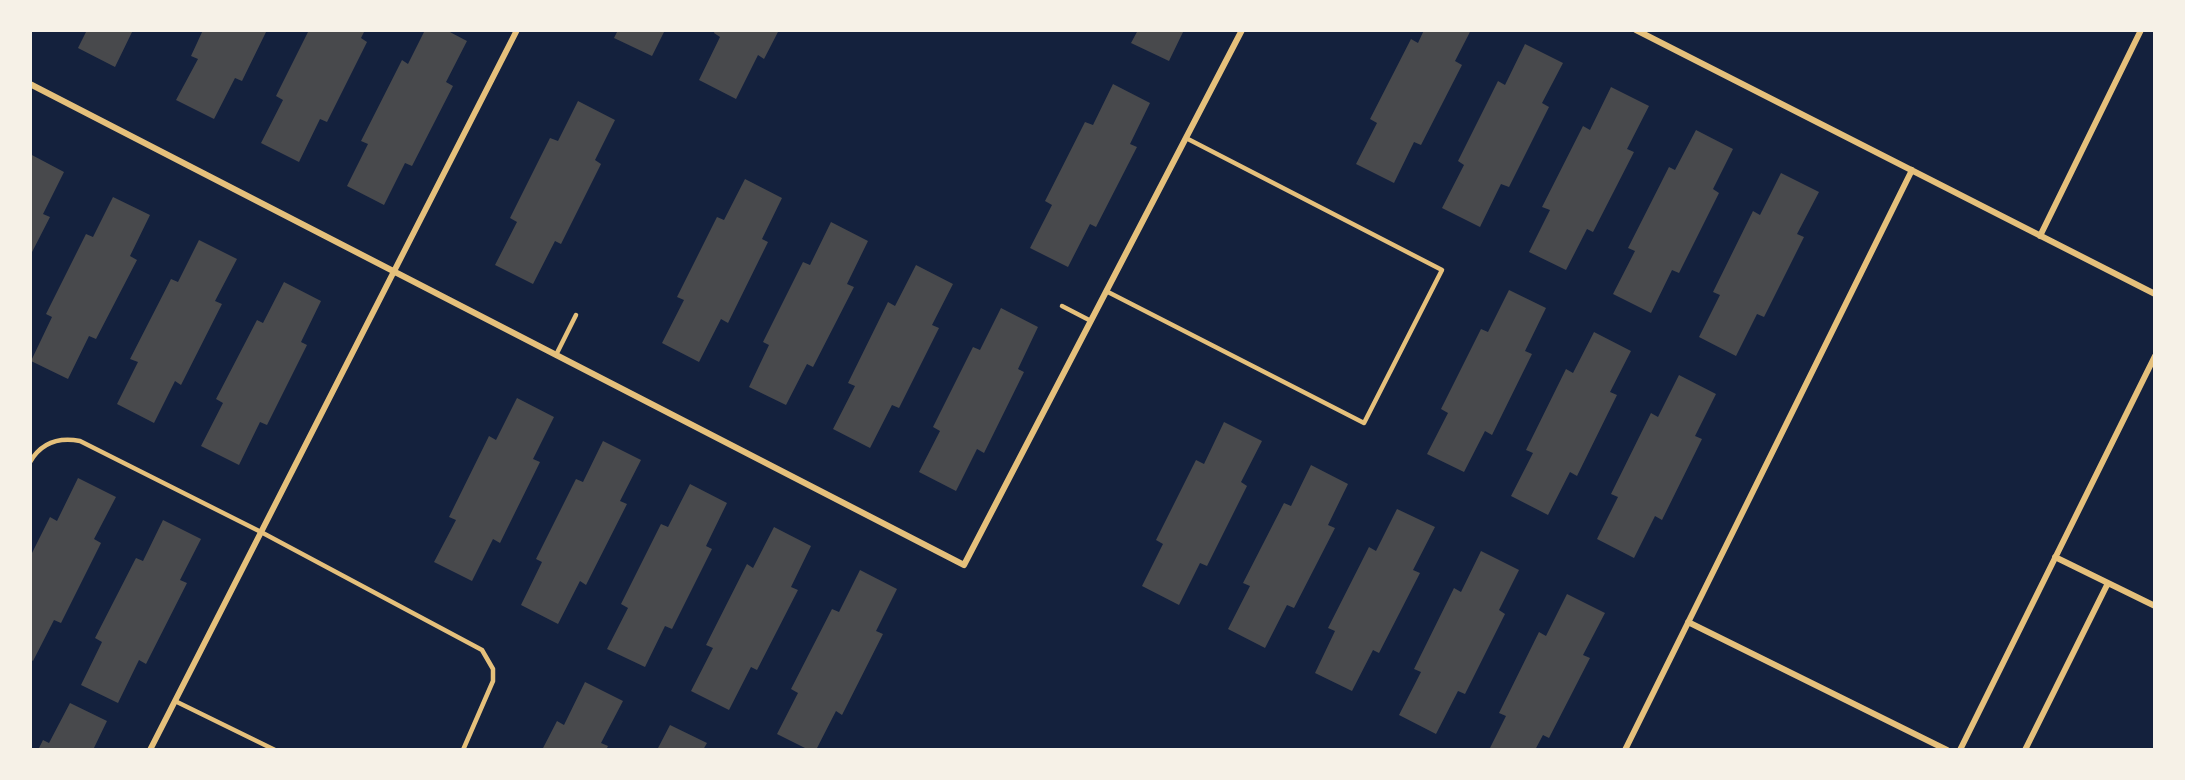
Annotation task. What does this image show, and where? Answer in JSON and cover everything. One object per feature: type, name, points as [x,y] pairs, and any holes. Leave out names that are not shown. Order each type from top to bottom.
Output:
[{"type":"street","points":[[150,750],[517,30]]},
{"type":"street","points":[[30,84],[964,565],[1242,30]]},
{"type":"street","points":[[1636,30],[2155,294]]},
{"type":"street","points":[[2040,236],[2141,30]]},
{"type":"street","points":[[1625,750],[1912,170]]},
{"type":"street","points":[[1960,750],[2155,356]]},
{"type":"street","points":[[2055,557],[2155,606]]},
{"type":"street","points":[[2025,750],[2108,583]]},
{"type":"street","points":[[1688,622],[1947,750]]},
{"type":"lane","points":[[1106,291],[1364,423],[1442,270],[1186,138]]},
{"type":"lane","points":[[1062,306],[1091,321]]},
{"type":"lane","points":[[556,355],[576,315]]},
{"type":"lane","points":[[30,462],[48,444],[58,440],[80,441],[261,532],[482,650],[493,669],[493,681],[463,750]]},
{"type":"lane","points":[[175,700],[275,750]]},
{"type":"building","points":[[87,30],[133,30],[115,67],[78,48]]},
{"type":"building","points":[[203,30],[267,30],[242,81],[235,78],[214,119],[176,100],[198,59],[191,56]]},
{"type":"building","points":[[309,30],[365,30],[361,38],[367,42],[327,122],[320,119],[299,162],[261,143],[283,100],[276,96]]},
{"type":"building","points":[[425,30],[446,30],[467,41],[446,82],[453,86],[412,166],[405,163],[384,205],[347,186],[368,144],[361,141],[402,60],[408,64]]},
{"type":"building","points":[[618,30],[665,30],[652,56],[614,38]]},
{"type":"building","points":[[715,30],[779,30],[764,59],[758,55],[736,99],[699,80],[720,37],[714,33]]},
{"type":"building","points":[[1138,30],[1184,30],[1169,61],[1131,43]]},
{"type":"building","points":[[1424,30],[1471,30],[1455,61],[1462,65],[1421,145],[1414,142],[1394,183],[1356,164],[1377,123],[1370,119],[1411,39],[1418,43]]},
{"type":"building","points":[[1525,44],[1563,63],[1542,103],[1549,107],[1509,187],[1501,184],[1480,227],[1442,208],[1464,165],[1458,161],[1498,81],[1505,85]]},
{"type":"building","points":[[1113,84],[1150,103],[1130,144],[1137,147],[1096,227],[1090,224],[1068,267],[1030,248],[1052,205],[1045,201],[1085,122],[1093,125]]},
{"type":"building","points":[[1611,87],[1649,106],[1627,149],[1634,152],[1593,232],[1587,229],[1566,270],[1529,252],[1550,210],[1542,207],[1583,126],[1590,130]]},
{"type":"building","points":[[578,101],[615,120],[595,160],[601,164],[561,244],[555,241],[533,284],[495,265],[517,222],[510,218],[550,138],[558,141]]},
{"type":"building","points":[[1696,130],[1733,149],[1713,189],[1719,193],[1679,273],[1672,270],[1651,313],[1613,294],[1635,251],[1628,248],[1669,167],[1675,170]]},
{"type":"building","points":[[30,154],[64,172],[43,214],[50,217],[30,256]]},
{"type":"building","points":[[1781,173],[1819,192],[1797,234],[1804,237],[1764,317],[1757,314],[1736,356],[1699,337],[1720,295],[1713,292],[1753,211],[1760,215]]},
{"type":"building","points":[[745,179],[782,198],[762,239],[768,242],[728,323],[721,319],[699,362],[662,343],[684,300],[677,297],[717,217],[724,220]]},
{"type":"building","points":[[113,197],[150,215],[130,256],[137,260],[96,339],[89,336],[68,379],[31,361],[52,317],[46,314],[86,234],[93,237]]},
{"type":"building","points":[[831,222],[868,241],[847,284],[854,287],[813,367],[807,364],[786,405],[749,387],[769,345],[763,342],[803,262],[810,265]]},
{"type":"building","points":[[199,240],[237,259],[215,301],[222,304],[181,385],[175,381],[154,423],[117,404],[138,362],[130,359],[171,279],[178,282]]},
{"type":"building","points":[[916,265],[953,284],[932,325],[939,328],[899,408],[892,405],[870,448],[833,429],[855,386],[848,383],[888,302],[895,306]]},
{"type":"building","points":[[284,282],[321,301],[301,342],[307,345],[267,425],[260,422],[239,465],[201,446],[223,403],[216,399],[257,320],[263,323]]},
{"type":"building","points":[[1509,290],[1546,308],[1525,351],[1532,354],[1492,435],[1485,431],[1464,472],[1427,454],[1448,413],[1441,409],[1481,329],[1488,332]]},
{"type":"building","points":[[1001,308],[1038,327],[1018,369],[1024,372],[984,453],[977,449],[956,491],[919,472],[940,431],[933,427],[973,347],[980,350]]},
{"type":"building","points":[[1594,332],[1631,351],[1610,392],[1617,395],[1577,476],[1570,472],[1548,515],[1511,496],[1533,453],[1526,450],[1566,369],[1573,373]]},
{"type":"building","points":[[1679,375],[1716,394],[1695,436],[1702,439],[1662,520],[1655,516],[1634,558],[1597,539],[1618,497],[1611,494],[1651,413],[1658,417]]},
{"type":"building","points":[[517,398],[554,417],[533,459],[540,462],[500,543],[493,539],[472,581],[434,562],[456,520],[449,517],[489,436],[496,440]]},
{"type":"building","points":[[1224,422],[1262,441],[1241,482],[1247,486],[1207,566],[1200,563],[1179,605],[1142,586],[1163,544],[1156,540],[1196,460],[1204,464]]},
{"type":"building","points":[[603,441],[641,460],[620,501],[627,504],[586,585],[580,581],[558,624],[521,605],[542,562],[536,559],[576,479],[583,482]]},
{"type":"building","points":[[1311,465],[1348,484],[1328,525],[1335,528],[1294,608],[1287,605],[1265,648],[1228,629],[1250,586],[1243,583],[1284,503],[1291,506]]},
{"type":"building","points":[[78,478],[116,497],[94,539],[101,543],[61,623],[54,620],[33,661],[30,659],[30,557],[50,517],[57,521]]},
{"type":"building","points":[[690,484],[727,503],[706,546],[712,549],[672,629],[665,626],[645,667],[607,649],[628,608],[621,604],[661,524],[668,527]]},
{"type":"building","points":[[1397,509],[1435,527],[1413,570],[1420,573],[1379,653],[1373,650],[1352,691],[1315,673],[1335,631],[1328,628],[1369,547],[1376,551]]},
{"type":"building","points":[[163,520],[201,539],[180,580],[187,583],[146,664],[139,660],[118,703],[81,685],[102,642],[95,638],[136,558],[143,561]]},
{"type":"building","points":[[774,527],[811,546],[791,587],[798,590],[757,670],[751,667],[729,710],[691,691],[713,648],[706,645],[747,564],[753,568]]},
{"type":"building","points":[[1481,551],[1519,570],[1499,610],[1505,614],[1465,694],[1458,691],[1436,734],[1399,715],[1421,672],[1414,669],[1454,588],[1461,592]]},
{"type":"building","points":[[860,570],[897,589],[876,631],[883,634],[842,715],[836,711],[816,750],[809,750],[777,734],[798,693],[791,689],[832,609],[839,612]]},
{"type":"building","points":[[1567,594],[1605,613],[1583,655],[1590,658],[1549,738],[1543,735],[1535,750],[1489,750],[1506,716],[1499,713],[1539,632],[1546,636]]},
{"type":"building","points":[[585,682],[623,701],[601,743],[608,746],[606,750],[542,750],[557,721],[564,725]]},
{"type":"building","points":[[70,703],[107,721],[93,750],[38,750],[43,740],[49,743]]},
{"type":"building","points":[[670,725],[707,743],[703,750],[657,750]]}]
